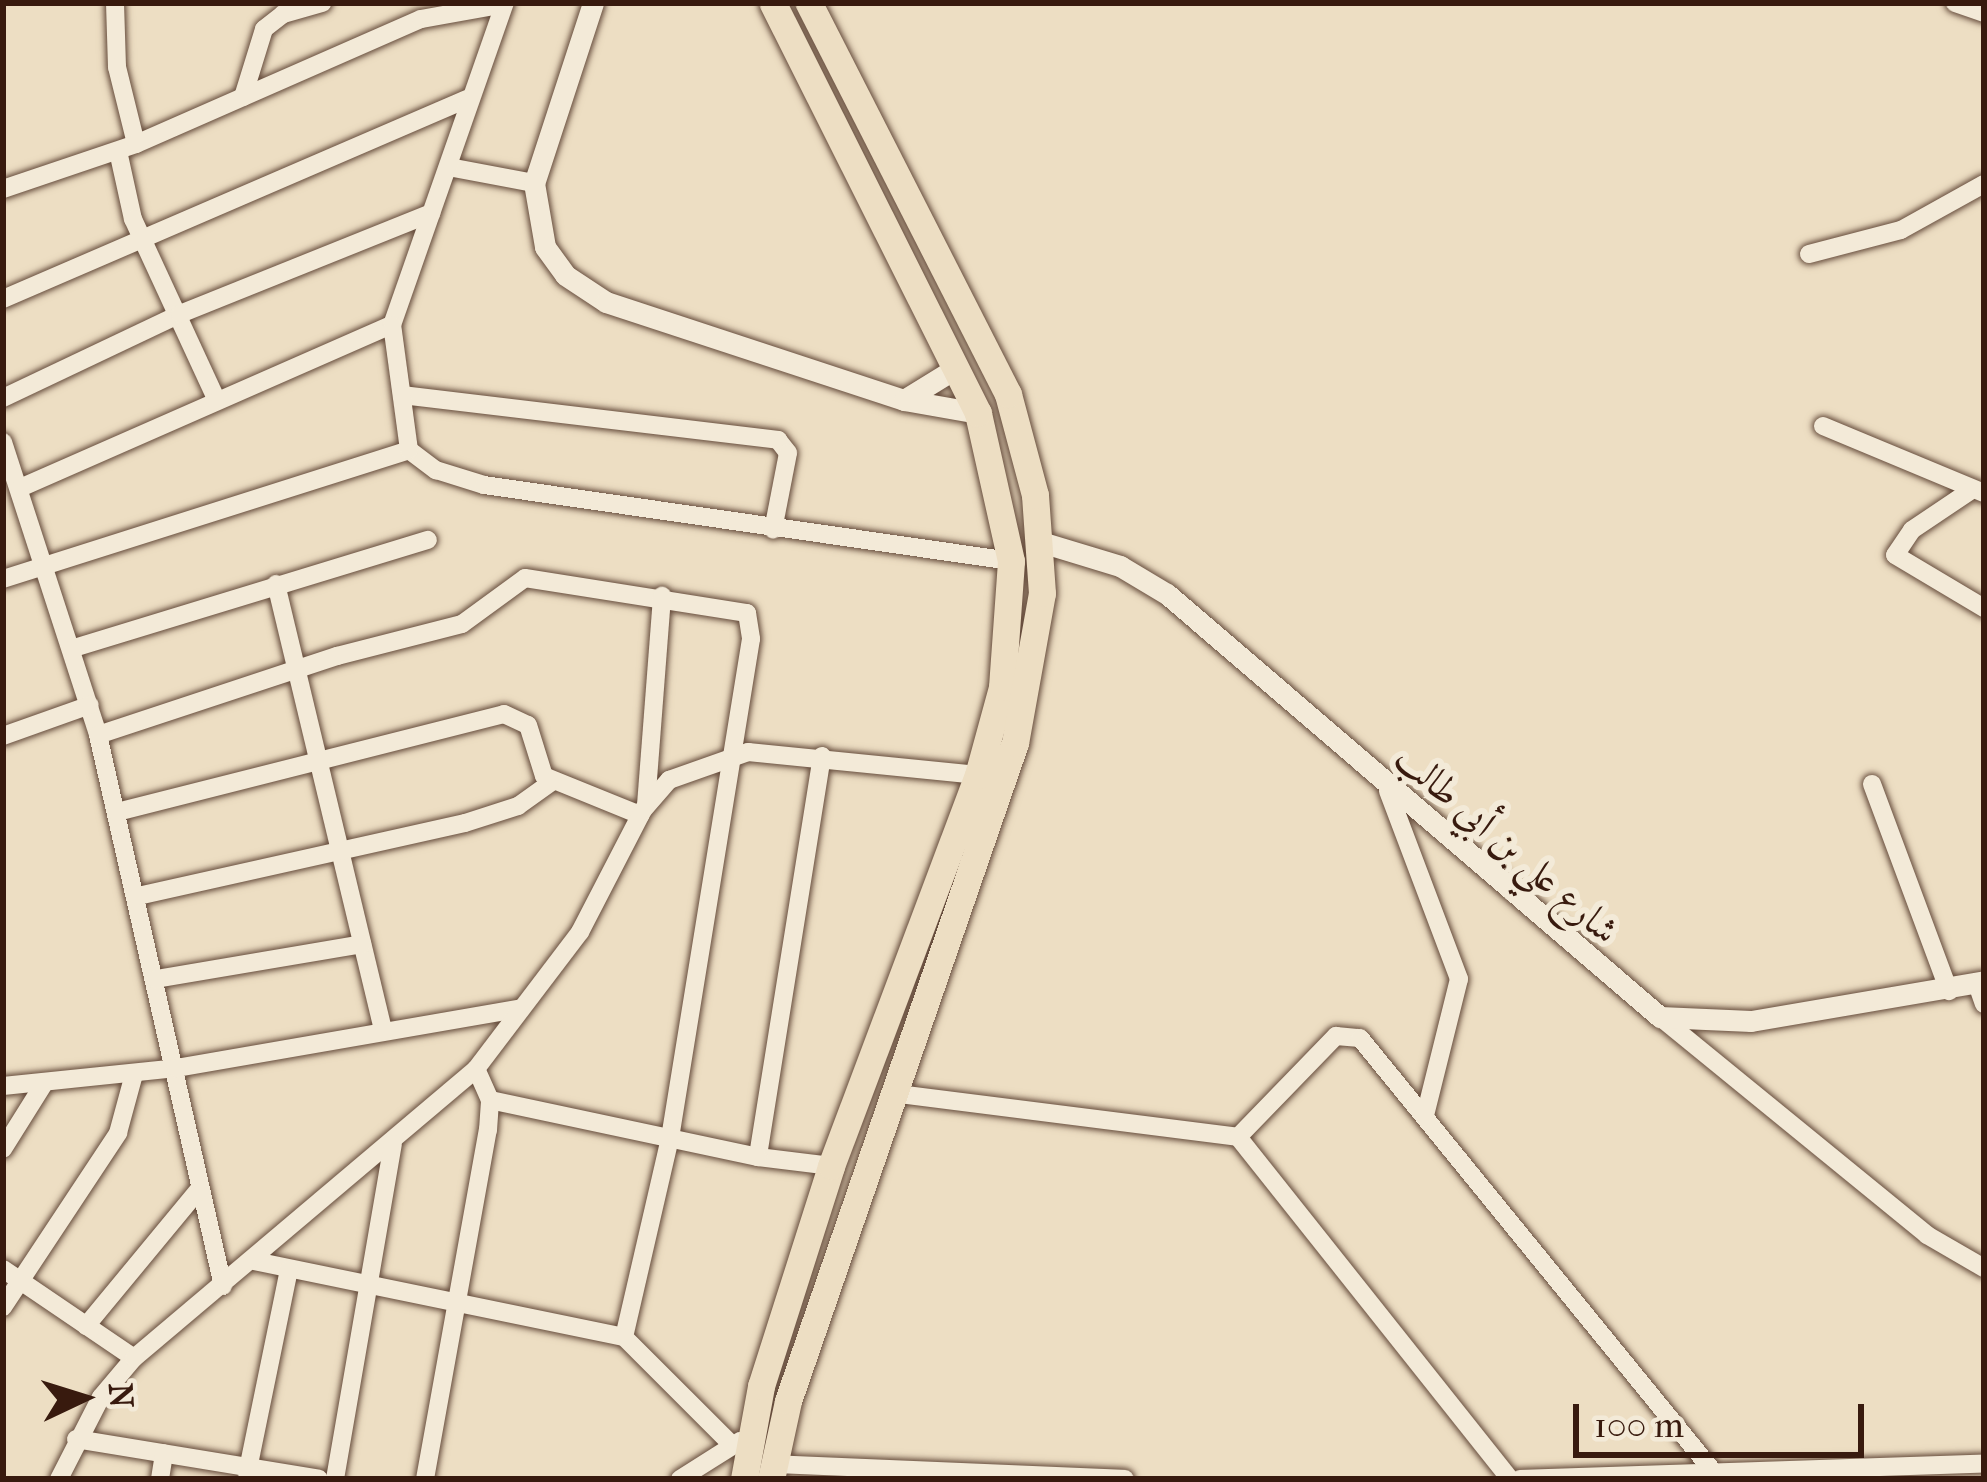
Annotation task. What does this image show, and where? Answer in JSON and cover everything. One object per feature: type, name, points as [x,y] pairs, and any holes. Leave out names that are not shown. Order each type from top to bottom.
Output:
[{"type":"main road","points":[[744,1479],[741,1440],[831,1166],[978,775],[1002,687],[1011,560],[978,413],[773,3]]},
{"type":"main road","points":[[772,1471],[891,1093],[1020,727],[1037,645],[1041,542],[1008,394],[808,3]]},
{"type":"main road","points":[[824,113],[853,96]]},
{"type":"street","points":[[115,3],[127,147],[142,238],[218,401]]},
{"type":"street","points":[[243,97],[264,29],[283,14],[322,3]]},
{"type":"street","points":[[593,3],[534,184],[545,247],[565,275],[606,302],[904,400],[978,413]]},
{"type":"street","points":[[1955,3],[1984,13]]},
{"type":"street","points":[[3,189],[127,147],[422,19],[504,4]]},
{"type":"street","points":[[504,4],[467,99],[449,167],[392,325],[409,450],[436,470],[484,485],[773,530],[1011,560]]},
{"type":"street","points":[[3,299],[467,99]]},
{"type":"street","points":[[449,167],[534,184]]},
{"type":"street","points":[[1809,254],[1901,230],[1984,184]]},
{"type":"street","points":[[3,398],[180,314],[431,213]]},
{"type":"street","points":[[20,488],[392,325]]},
{"type":"street","points":[[904,400],[956,368]]},
{"type":"street","points":[[402,394],[778,440],[788,453],[773,530]]},
{"type":"street","points":[[1823,426],[1977,492]]},
{"type":"street","points":[[3,442],[47,564],[98,735],[223,1286]]},
{"type":"street","points":[[3,579],[409,450]]},
{"type":"street","points":[[1977,492],[1912,530],[1895,555],[1984,608]]},
{"type":"street","points":[[74,648],[428,540]]},
{"type":"street","name":"شارع علي بن أبي طالب","points":[[1041,542],[1120,566],[1167,594],[1388,791],[1660,1017]]},
{"type":"street","points":[[98,735],[300,668],[462,624],[525,578],[662,596],[751,617],[670,1138],[624,1337]]},
{"type":"street","points":[[276,584],[300,668],[383,1030]]},
{"type":"street","points":[[643,810],[662,596]]},
{"type":"street","points":[[3,736],[90,705]]},
{"type":"street","points":[[117,812],[504,714],[528,724],[538,769],[553,781],[643,810]]},
{"type":"street","points":[[59,1479],[76,1439],[134,1358],[393,1144],[476,1069],[580,932],[643,810],[686,769],[731,753],[822,756],[978,775]]},
{"type":"street","points":[[758,1157],[822,756]]},
{"type":"street","points":[[138,896],[340,856],[518,806],[553,781]]},
{"type":"street","points":[[1872,784],[1949,992]]},
{"type":"street","points":[[1388,791],[1459,979],[1425,1115]]},
{"type":"street","points":[[156,979],[362,944]]},
{"type":"street","points":[[1660,1017],[1751,1022],[1982,990]]},
{"type":"street","points":[[3,1086],[176,1068],[519,1009]]},
{"type":"street","points":[[1660,1017],[1927,1235],[1984,1268]]},
{"type":"street","points":[[1238,1137],[1341,1033],[1373,1048],[1716,1475]]},
{"type":"street","points":[[425,1479],[490,1100],[476,1069]]},
{"type":"street","points":[[3,1307],[12,1275],[118,1133],[134,1074]]},
{"type":"street","points":[[3,1149],[45,1082]]},
{"type":"street","points":[[891,1093],[1238,1137],[1510,1479]]},
{"type":"street","points":[[490,1100],[758,1157],[831,1166]]},
{"type":"street","points":[[335,1479],[393,1144]]},
{"type":"street","points":[[86,1326],[200,1188]]},
{"type":"street","points":[[254,1261],[624,1337],[741,1440],[680,1479]]},
{"type":"street","points":[[247,1473],[289,1269]]},
{"type":"street","points":[[12,1275],[134,1358]]},
{"type":"street","points":[[76,1439],[247,1473],[319,1479]]},
{"type":"street","points":[[160,1479],[164,1454]]},
{"type":"street","points":[[1520,1479],[1754,1476],[1984,1464]]},
{"type":"street","points":[[772,1471],[1126,1479]]}]
